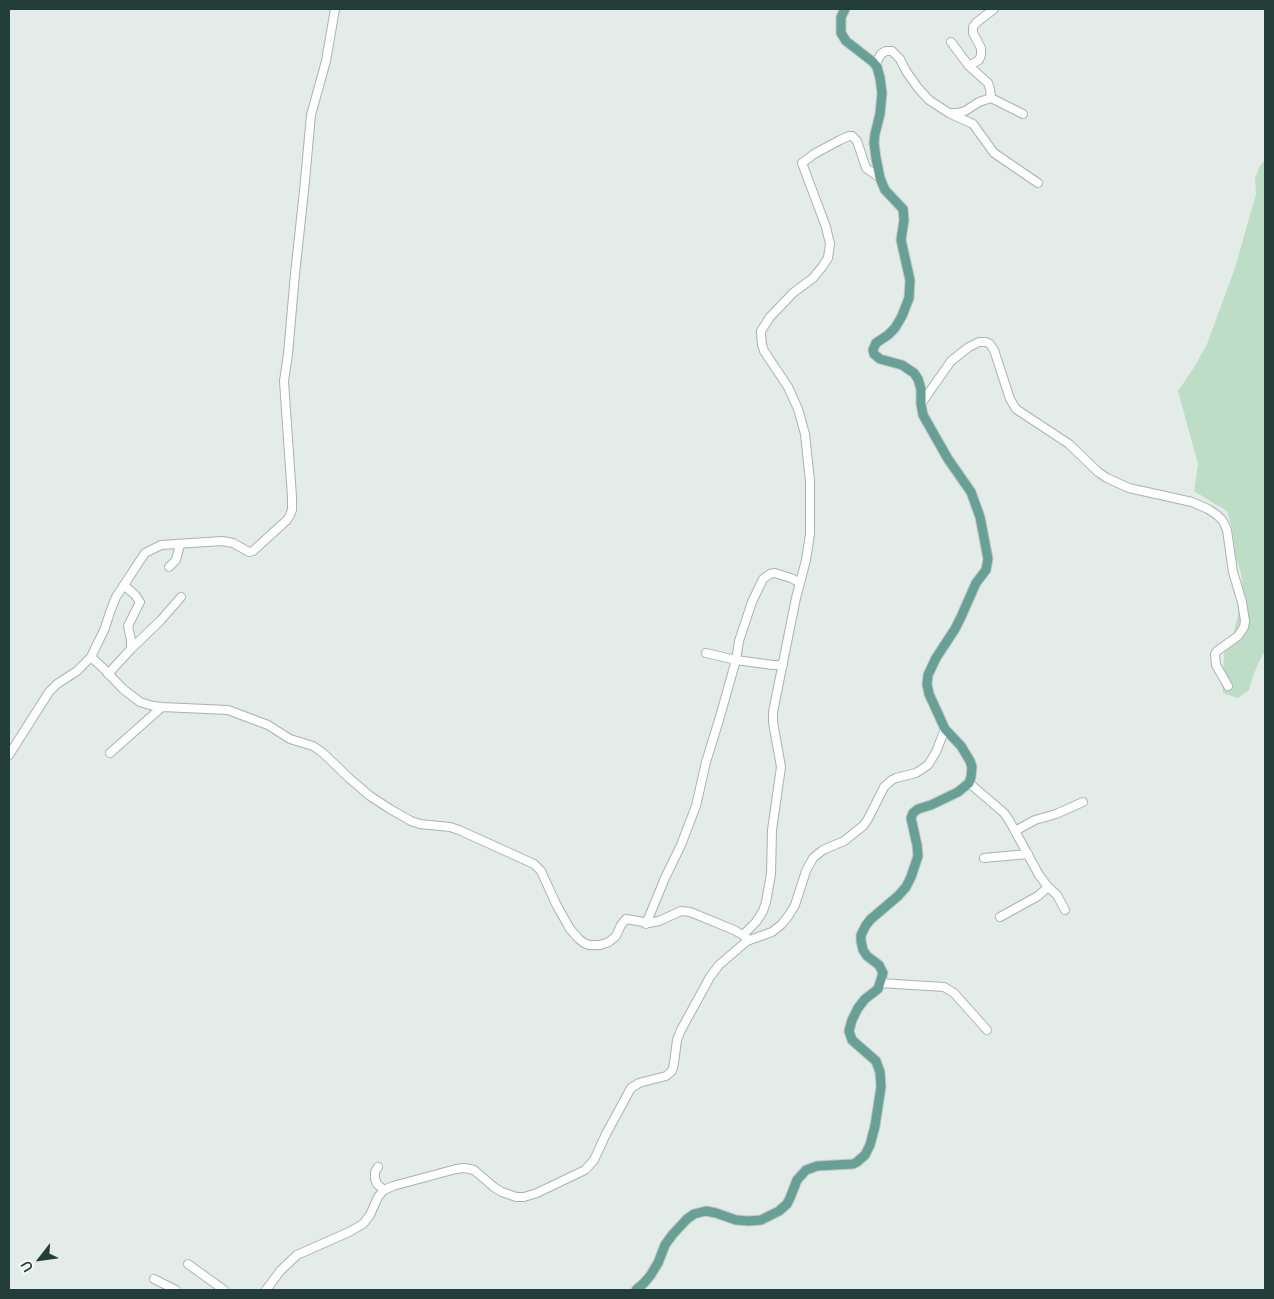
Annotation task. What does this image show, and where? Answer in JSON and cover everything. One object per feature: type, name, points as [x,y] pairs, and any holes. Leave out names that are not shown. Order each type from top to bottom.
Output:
[{"type":"main road","points":[[636,1290],[650,1276],[658,1263],[665,1245],[673,1234],[680,1225],[694,1214],[706,1211],[736,1220],[761,1220],[779,1211],[787,1204],[797,1180],[806,1170],[817,1166],[853,1164],[865,1155],[875,1126],[881,1087],[880,1072],[876,1061],[852,1040],[849,1031],[860,1004],[876,991],[883,973],[882,968],[864,953],[861,946],[861,938],[866,925],[898,896],[911,877],[918,856],[911,816],[916,810],[958,792],[969,783],[972,772],[970,761],[961,746],[945,729],[929,694],[927,684],[928,675],[936,658],[962,617],[976,583],[986,570],[988,559],[980,517],[971,492],[942,450],[927,423],[921,404],[920,383],[914,374],[902,365],[880,359],[874,354],[873,350],[876,343],[895,328],[902,316],[909,298],[911,285],[901,240],[904,220],[903,209],[885,190],[880,178],[874,143],[882,93],[880,78],[875,65],[846,41],[841,33],[840,23],[845,9]]},
{"type":"street","points":[[9,754],[49,692],[57,684],[77,671],[91,657],[106,628],[116,597],[145,553],[161,545],[222,541],[232,543],[249,552],[253,551],[287,520],[292,510],[291,468],[284,381],[290,340],[311,115],[326,61],[335,9]]},
{"type":"street","points":[[969,66],[979,60],[981,56],[981,48],[973,32],[973,27],[994,9]]},
{"type":"street","points":[[951,42],[969,66],[989,85],[991,98]]},
{"type":"street","points":[[875,65],[881,54],[886,51],[892,51],[918,88],[929,100],[949,113],[973,124],[994,153],[1038,183]]},
{"type":"street","points":[[949,113],[965,111],[979,102],[991,98],[1023,114]]},
{"type":"street","points":[[266,1290],[281,1270],[297,1255],[363,1224],[384,1190],[406,1181],[464,1168],[474,1170],[502,1192],[516,1197],[524,1197],[585,1170],[594,1160],[631,1088],[639,1083],[666,1076],[672,1071],[677,1040],[681,1030],[710,977],[719,965],[747,937],[763,911],[771,874],[772,830],[781,767],[773,712],[806,560],[810,534],[810,482],[805,434],[798,409],[788,387],[764,351],[761,334],[770,317],[793,293],[813,278],[828,258],[830,244],[826,227],[802,163],[814,154],[840,140],[852,136],[857,141],[866,168],[880,178]]},
{"type":"street","points":[[921,404],[951,361],[969,347],[979,342],[986,342],[994,350],[1008,394],[1016,409],[1069,444],[1098,472],[1129,488],[1192,502],[1217,515],[1223,521],[1227,530],[1233,572],[1242,602],[1245,621],[1241,632],[1215,654],[1216,665],[1228,686]]},
{"type":"street","points":[[169,567],[176,560],[180,544]]},
{"type":"street","points":[[646,924],[696,806],[706,762],[736,660],[739,642],[752,602],[762,579],[767,575],[775,574],[791,578],[800,583]]},
{"type":"street","points":[[124,585],[140,602],[128,626],[131,649]]},
{"type":"street","points":[[108,674],[162,620],[181,597]]},
{"type":"street","points":[[706,653],[736,660],[783,665]]},
{"type":"street","points":[[91,657],[123,689],[140,702],[162,707],[228,710],[268,724],[290,739],[313,746],[370,796],[411,821],[459,830],[534,864],[541,872],[570,929],[584,943],[590,945],[600,945],[609,942],[616,936],[626,919],[646,924],[659,921],[681,911],[725,926],[747,937],[767,934],[777,929],[790,915],[806,871],[813,858],[823,850],[844,841],[863,826],[884,787],[892,780],[916,773],[928,764],[936,752],[945,729]]},
{"type":"street","points":[[110,753],[162,707]]},
{"type":"street","points":[[969,783],[1004,813],[1016,831],[1039,875],[1057,896],[1065,910]]},
{"type":"street","points":[[1016,831],[1035,820],[1056,814],[1084,802]]},
{"type":"street","points":[[984,858],[1028,854]]},
{"type":"street","points":[[1000,917],[1041,894],[1048,887]]},
{"type":"street","points":[[880,982],[944,987],[954,993],[987,1030]]},
{"type":"street","points":[[378,1167],[374,1174],[375,1179],[384,1190]]},
{"type":"street","points":[[188,1264],[224,1290]]},
{"type":"street","points":[[154,1279],[176,1290]]},
{"type":"green space","points":[[1265,160],[1265,653],[1254,673],[1249,690],[1238,698],[1223,693],[1224,650],[1233,634],[1238,616],[1238,605],[1244,600],[1241,573],[1227,511],[1194,491],[1198,464],[1178,391],[1207,344],[1235,268],[1256,194],[1255,178]]}]
